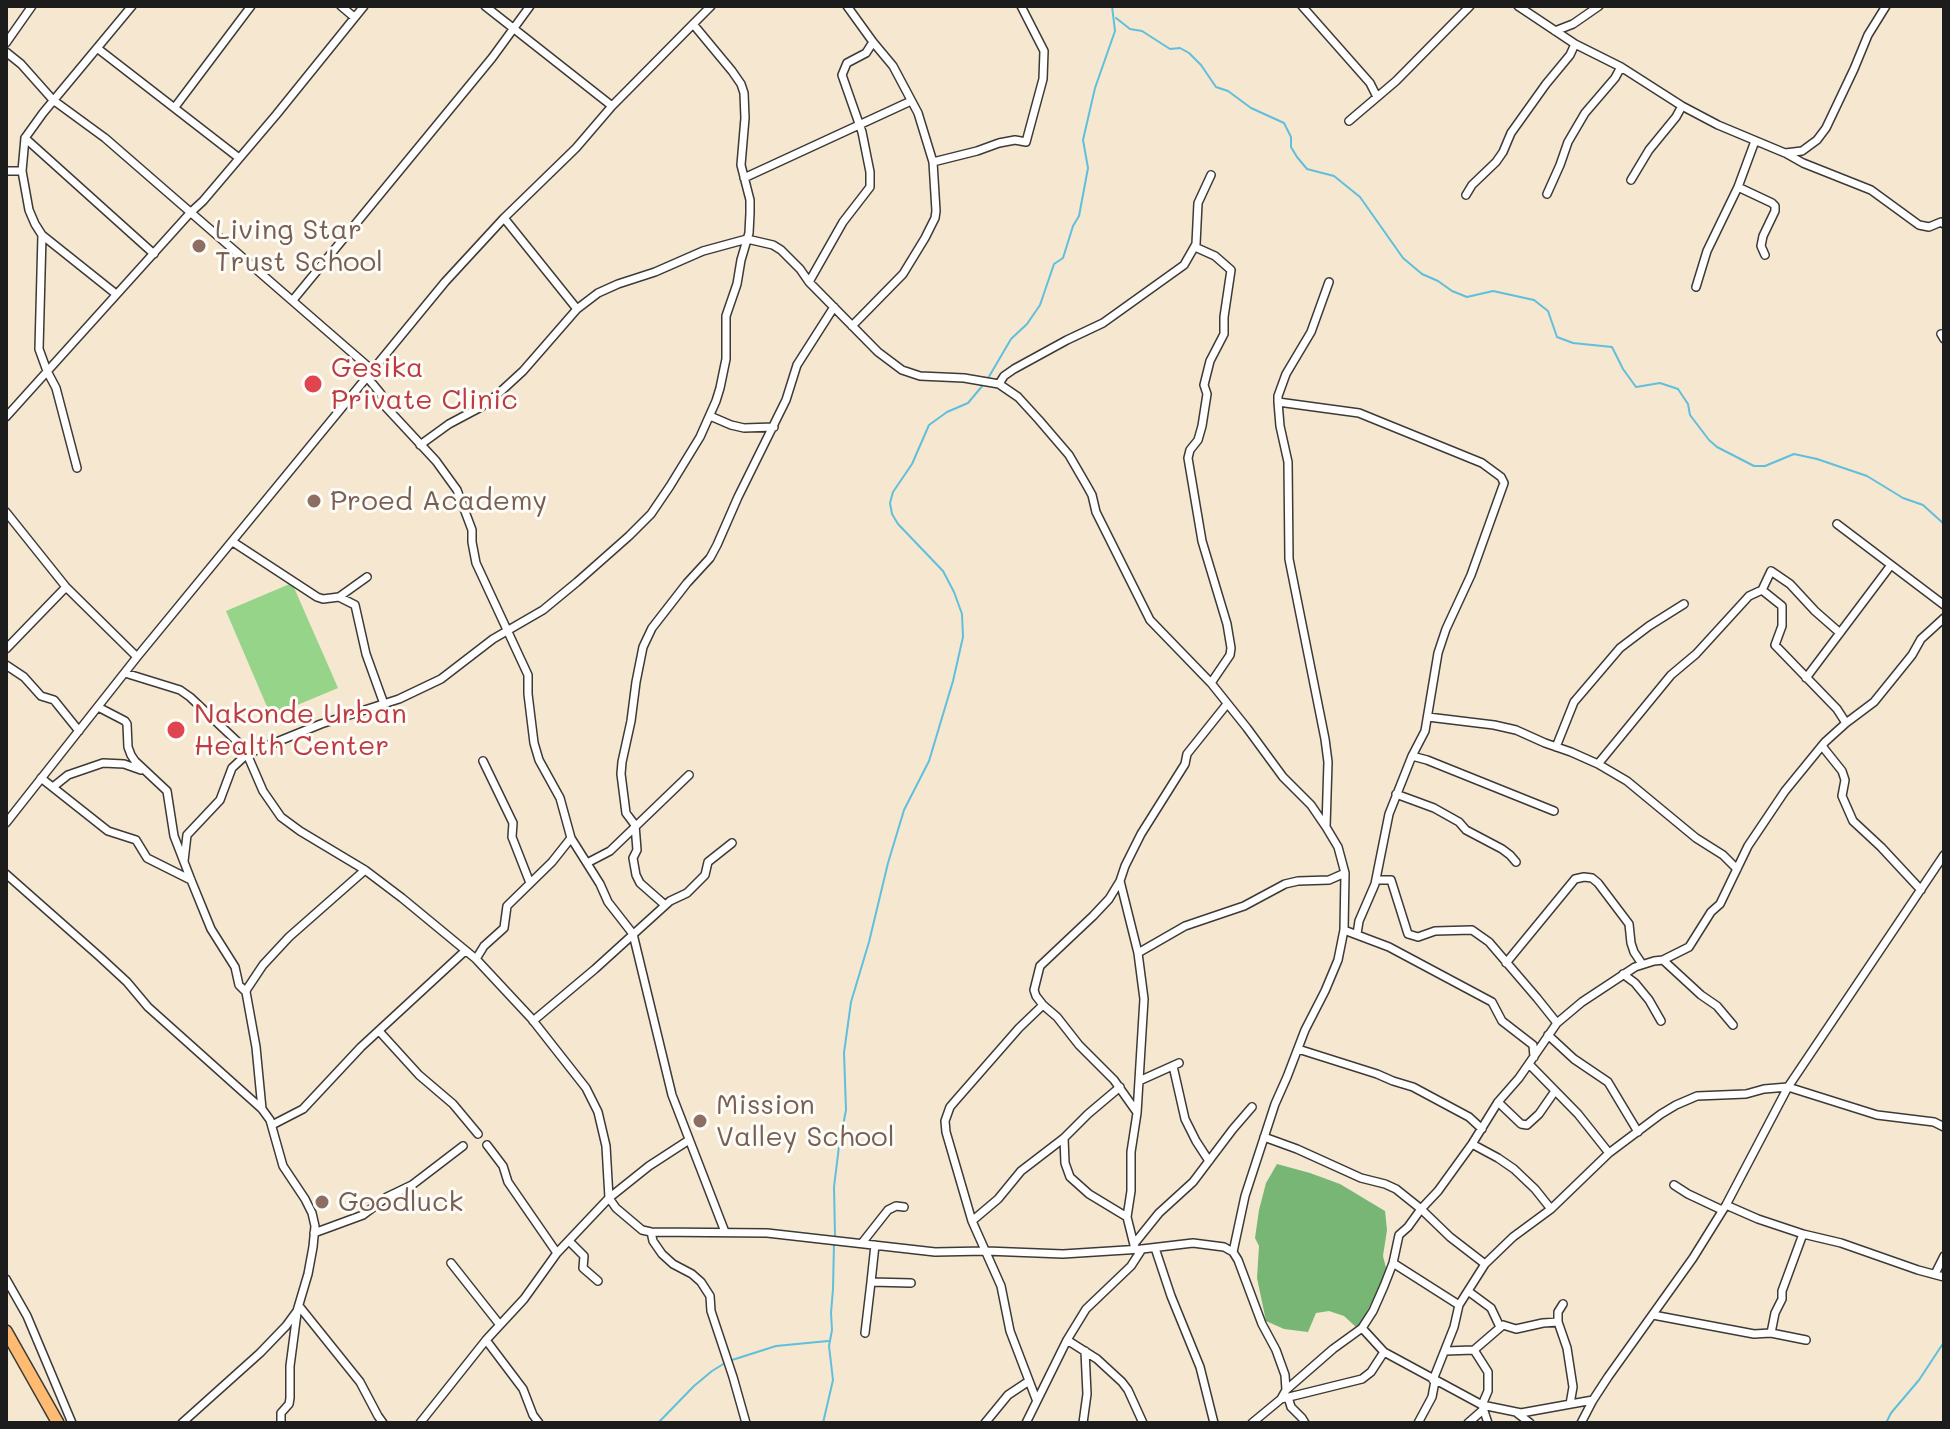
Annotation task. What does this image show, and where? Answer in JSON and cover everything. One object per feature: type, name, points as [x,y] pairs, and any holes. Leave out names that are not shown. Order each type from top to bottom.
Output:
[{"type":"highway","points":[[6,1331],[58,1423]]},
{"type":"street","points":[[6,43],[32,6]]},
{"type":"street","points":[[116,294],[42,235],[29,210],[22,171],[25,138],[132,6]]},
{"type":"street","points":[[175,107],[251,6]]},
{"type":"street","points":[[341,6],[354,17]]},
{"type":"street","points":[[6,417],[203,201],[364,6]]},
{"type":"street","points":[[485,6],[612,106]]},
{"type":"street","points":[[293,300],[492,58],[530,6]]},
{"type":"street","points":[[6,823],[137,657],[445,282],[711,6]]},
{"type":"street","points":[[847,6],[893,66],[918,113],[933,162],[936,211],[903,274],[852,326]]},
{"type":"street","points":[[933,162],[999,143],[1015,140],[1026,142],[1043,79],[1044,51],[1021,6]]},
{"type":"street","points":[[1302,6],[1370,83],[1377,97]]},
{"type":"street","points":[[1349,121],[1396,81],[1470,6]]},
{"type":"street","points":[[1518,6],[1575,44],[1621,67],[1718,125],[1871,190],[1919,225],[1944,224]]},
{"type":"street","points":[[1555,31],[1573,24],[1599,6]]},
{"type":"street","points":[[1785,153],[1802,151],[1817,140],[1826,128],[1868,35],[1886,6]]},
{"type":"street","points":[[184,861],[187,835],[220,800],[232,768],[247,754],[321,724],[417,692],[441,679],[506,631],[543,610],[596,566],[651,514],[670,486],[710,416],[725,370],[726,316],[747,239],[750,200],[741,165],[744,93],[732,71],[693,24]]},
{"type":"street","points":[[809,282],[843,222],[870,187],[870,172],[859,124],[842,75],[847,63],[866,53],[873,42]]},
{"type":"street","points":[[1466,195],[1496,162],[1511,133],[1575,44]]},
{"type":"street","points":[[97,48],[239,158]]},
{"type":"street","points":[[6,52],[53,100],[105,138],[293,300],[370,374],[384,405],[449,477],[457,490],[472,530],[476,563],[528,675],[528,694],[539,760],[560,798],[571,838],[608,902],[633,934],[672,1095],[725,1232]]},
{"type":"street","points":[[1547,194],[1568,142],[1585,113],[1621,67]]},
{"type":"street","points":[[744,178],[911,101]]},
{"type":"street","points":[[1631,180],[1682,106]]},
{"type":"street","points":[[25,138],[154,254]]},
{"type":"street","points":[[1696,287],[1707,251],[1738,187],[1755,141]]},
{"type":"street","points":[[6,171],[22,171]]},
{"type":"street","points":[[995,383],[1014,369],[1103,323],[1184,265],[1195,247],[1198,203],[1211,175]]},
{"type":"street","points":[[1738,187],[1775,206],[1763,236],[1761,246],[1765,255]]},
{"type":"street","points":[[504,218],[577,309]]},
{"type":"street","points":[[42,235],[39,349],[56,388],[77,468]]},
{"type":"street","points":[[420,445],[498,394],[523,371],[577,309],[598,293],[703,251],[747,239],[781,250],[878,352],[902,370],[912,374],[995,383],[1018,397],[1069,455],[1092,495],[1096,512],[1150,620],[1211,683],[1283,777],[1311,805],[1338,847],[1345,873],[1344,930],[1338,960],[1275,1104],[1245,1196],[1233,1252],[1262,1324],[1282,1362],[1285,1395],[1305,1423]]},
{"type":"street","points":[[1195,247],[1215,256],[1231,270],[1224,334],[1210,361],[1204,385],[1207,394],[1202,426],[1188,458],[1202,541],[1227,624],[1231,648],[1230,655],[1211,683]]},
{"type":"street","points":[[1326,827],[1328,762],[1289,559],[1288,462],[1278,402],[1280,387],[1311,332],[1329,282]]},
{"type":"street","points":[[665,905],[637,879],[633,860],[637,850],[635,825],[624,806],[621,768],[643,647],[652,628],[710,558],[774,427],[797,365],[834,307]]},
{"type":"street","points":[[1278,402],[1359,413],[1482,463],[1501,477],[1504,483],[1471,575],[1438,653],[1425,731],[1396,794],[1386,824],[1376,880],[1359,921],[1357,934]]},
{"type":"street","points":[[710,416],[744,428],[774,427]]},
{"type":"street","points":[[6,512],[66,587],[137,657]]},
{"type":"street","points":[[1837,524],[1944,605]]},
{"type":"street","points":[[233,542],[317,597],[339,597],[367,577]]},
{"type":"street","points":[[1806,678],[1891,565]]},
{"type":"street","points":[[1598,764],[1671,675],[1696,654],[1749,596],[1762,590],[1771,571],[1790,584],[1840,633]]},
{"type":"street","points":[[6,649],[66,587]]},
{"type":"street","points":[[1762,590],[1782,606],[1782,626],[1775,645],[1837,709],[1846,723]]},
{"type":"street","points":[[339,597],[355,605],[366,654],[384,704]]},
{"type":"street","points":[[1556,747],[1574,702],[1620,648],[1684,604]]},
{"type":"street","points":[[1252,1423],[1333,1349],[1362,1328],[1373,1311],[1393,1263],[1399,1235],[1438,1191],[1498,1102],[1532,1061],[1557,1023],[1623,974],[1689,947],[1711,912],[1720,904],[1748,846],[1785,791],[1822,746],[1874,702],[1921,639],[1944,618]]},
{"type":"street","points":[[6,665],[24,677],[41,696],[54,700],[79,731]]},
{"type":"street","points":[[125,673],[185,693],[235,738],[247,754],[263,791],[281,817],[365,870],[476,959],[533,1021],[586,1088],[598,1112],[606,1146],[609,1198],[642,1230],[767,1233],[926,1251],[1063,1254],[1201,1243],[1233,1252]]},
{"type":"street","points":[[1137,1113],[1120,1087],[1043,1005],[1034,990],[1040,966],[1109,899],[1141,834],[1185,764],[1187,754],[1227,704]]},
{"type":"street","points":[[98,707],[125,721],[131,755],[167,791],[173,831],[191,880],[211,929],[235,967],[239,985],[246,992],[256,1047],[262,1109]]},
{"type":"street","points":[[1428,717],[1516,730],[1598,764],[1627,781],[1737,869]]},
{"type":"street","points":[[1822,746],[1842,771],[1845,780],[1842,796],[1853,821],[1921,890]]},
{"type":"street","points":[[1412,756],[1554,811]]},
{"type":"street","points":[[483,761],[513,823],[512,837],[530,883]]},
{"type":"street","points":[[53,787],[68,775],[103,763],[124,764],[147,772]]},
{"type":"street","points":[[587,863],[610,851],[689,775]]},
{"type":"street","points":[[41,778],[110,832],[136,840],[147,858],[191,880]]},
{"type":"street","points":[[1396,794],[1434,808],[1459,822],[1466,830],[1502,849],[1516,862]]},
{"type":"street","points":[[476,959],[484,946],[504,928],[507,906],[571,838]]},
{"type":"street","points":[[533,1021],[665,905],[687,893],[705,875],[707,863],[732,843]]},
{"type":"street","points":[[1581,1423],[1593,1400],[1693,1258],[1788,1087],[1944,855]]},
{"type":"street","points":[[246,992],[253,978],[278,948],[365,870]]},
{"type":"street","points":[[1138,953],[1185,926],[1244,906],[1285,884],[1329,880],[1345,873]]},
{"type":"street","points":[[6,874],[112,968],[148,1007],[262,1109],[272,1125],[283,1166],[305,1199],[315,1226],[308,1274],[298,1308],[290,1366],[289,1404],[281,1413],[281,1423]]},
{"type":"street","points":[[1506,963],[1575,879],[1584,877],[1598,883],[1629,924],[1631,943],[1642,964]]},
{"type":"street","points":[[1376,880],[1391,880],[1408,934],[1418,937],[1435,931],[1472,930],[1489,942],[1557,1023]]},
{"type":"street","points":[[1120,881],[1138,953],[1144,999],[1127,1217],[1137,1247]]},
{"type":"street","points":[[1344,930],[1389,947],[1492,1002],[1502,1021],[1533,1045],[1532,1061],[1609,1153]]},
{"type":"street","points":[[272,1125],[303,1109],[361,1047],[465,951]]},
{"type":"street","points":[[1663,960],[1717,1006],[1733,1025]]},
{"type":"street","points":[[1623,974],[1649,1000],[1661,1021]]},
{"type":"street","points":[[1036,1399],[1010,1331],[1001,1286],[972,1221],[946,1132],[950,1107],[1043,1005]]},
{"type":"street","points":[[379,1031],[419,1075],[453,1104],[478,1134]]},
{"type":"street","points":[[1548,1035],[1574,1059],[1608,1082],[1638,1132]]},
{"type":"street","points":[[1298,1049],[1413,1087],[1469,1117],[1482,1129]]},
{"type":"street","points":[[1139,1081],[1176,1064],[1185,1119],[1209,1161]]},
{"type":"street","points":[[972,1221],[1002,1195],[1018,1174],[1064,1138],[1120,1087]]},
{"type":"street","points":[[1418,1423],[1432,1397],[1434,1380],[1459,1305],[1485,1264],[1513,1237],[1551,1209],[1609,1153],[1676,1105],[1697,1096],[1746,1094],[1788,1087],[1877,1115],[1934,1122],[1944,1127]]},
{"type":"street","points":[[1498,1102],[1521,1124],[1527,1125],[1555,1091]]},
{"type":"street","points":[[1026,1423],[1067,1340],[1089,1306],[1131,1266],[1137,1247],[1159,1213],[1193,1182],[1252,1107]]},
{"type":"street","points":[[1264,1137],[1361,1178],[1396,1189],[1485,1264]]},
{"type":"street","points":[[1064,1138],[1065,1163],[1070,1177],[1082,1189],[1127,1217]]},
{"type":"street","points":[[420,1423],[528,1293],[557,1253],[609,1198],[649,1166],[689,1140]]},
{"type":"street","points":[[1472,1144],[1514,1169],[1551,1209]]},
{"type":"street","points":[[487,1145],[503,1166],[508,1182],[557,1253]]},
{"type":"street","points":[[314,1233],[361,1216],[412,1185],[463,1146]]},
{"type":"street","points":[[1674,1185],[1688,1194],[1758,1219],[1940,1276],[1944,1256]]},
{"type":"street","points":[[862,1243],[888,1210],[896,1206],[904,1207]]},
{"type":"street","points":[[651,1232],[662,1254],[692,1274],[710,1296],[711,1311],[746,1423]]},
{"type":"street","points":[[1771,1333],[1782,1291],[1803,1234]]},
{"type":"street","points":[[569,1241],[584,1256],[583,1268],[598,1281]]},
{"type":"street","points":[[865,1333],[875,1245]]},
{"type":"street","points":[[1155,1248],[1200,1367],[1214,1423]]},
{"type":"street","points":[[451,1263],[500,1325]]},
{"type":"street","points":[[1393,1263],[1459,1305]]},
{"type":"street","points":[[6,1279],[27,1316],[72,1423]]},
{"type":"street","points":[[871,1282],[911,1283]]},
{"type":"street","points":[[1468,1291],[1491,1308],[1500,1327]]},
{"type":"street","points":[[1563,1304],[1558,1312],[1558,1322],[1567,1348],[1573,1387],[1570,1404]]},
{"type":"street","points":[[182,1423],[260,1353],[286,1326],[298,1308]]},
{"type":"street","points":[[298,1308],[360,1382],[383,1423]]},
{"type":"street","points":[[1653,1315],[1754,1334],[1771,1333],[1806,1340]]},
{"type":"street","points":[[1445,1351],[1474,1350],[1505,1325],[1516,1329],[1558,1322]]},
{"type":"street","points":[[1362,1328],[1384,1352],[1483,1407],[1517,1413],[1593,1400]]},
{"type":"street","points":[[486,1340],[524,1391],[539,1423]]},
{"type":"street","points":[[1067,1340],[1106,1366],[1122,1382],[1143,1423]]},
{"type":"street","points":[[1468,1423],[1483,1407],[1490,1379],[1486,1366],[1474,1350]]},
{"type":"street","points":[[1083,1423],[1087,1394],[1085,1351]]},
{"type":"street","points":[[1285,1395],[1362,1379],[1371,1372],[1384,1352]]},
{"type":"street","points":[[985,1423],[1008,1395],[1029,1381]]},
{"type":"street","points":[[1483,1407],[1488,1423]]},
{"type":"street","points":[[1517,1413],[1530,1423]]},
{"type":"green space","points":[[292,583],[338,688],[271,716],[226,611]]},
{"type":"green space","points":[[1277,1164],[1340,1184],[1385,1211],[1387,1230],[1383,1256],[1386,1268],[1359,1327],[1344,1316],[1329,1311],[1316,1313],[1308,1332],[1284,1329],[1266,1321],[1257,1278],[1259,1246],[1255,1238],[1266,1183]]},
{"type":"waterway","points":[[987,380],[1011,339],[1027,324],[1040,305],[1054,264],[1063,258],[1079,216],[1088,168],[1083,140],[1095,88],[1115,31],[1112,6]]},
{"type":"waterway","points":[[1116,18],[1130,29],[1142,31],[1170,49],[1180,48],[1189,53],[1216,87],[1284,123],[1291,137],[1291,147],[1307,169],[1334,176],[1360,197],[1403,258],[1422,274],[1467,297],[1493,291],[1534,300],[1548,311],[1557,337],[1573,343],[1612,347],[1636,387],[1660,383],[1678,389],[1688,404],[1690,415],[1709,440],[1754,466],[1765,466],[1794,454],[1817,459],[1867,476],[1903,498],[1923,505],[1944,524]]},
{"type":"waterway","points":[[835,1236],[834,1187],[846,1110],[844,1053],[851,1002],[904,810],[929,761],[963,637],[962,614],[943,571],[898,524],[890,503],[929,425],[947,412],[968,403],[983,385]]},
{"type":"waterway","points":[[823,1423],[833,1380],[829,1346],[834,1243]]},
{"type":"waterway","points":[[732,1360],[776,1346],[828,1341]]},
{"type":"waterway","points":[[1886,1423],[1944,1342]]},
{"type":"waterway","points":[[658,1423],[694,1386],[725,1363]]},
{"type":"place","name":"Living Star Trust School","points":[[199,246]]},
{"type":"place","name":"Gesika Private Clinic","points":[[313,384]]},
{"type":"place","name":"Proed Academy","points":[[314,501]]},
{"type":"place","name":"Nakonde Urban Health Center","points":[[176,730]]},
{"type":"place","name":"Mission Valley School","points":[[700,1121]]},
{"type":"place","name":"Goodluck","points":[[322,1202]]}]
